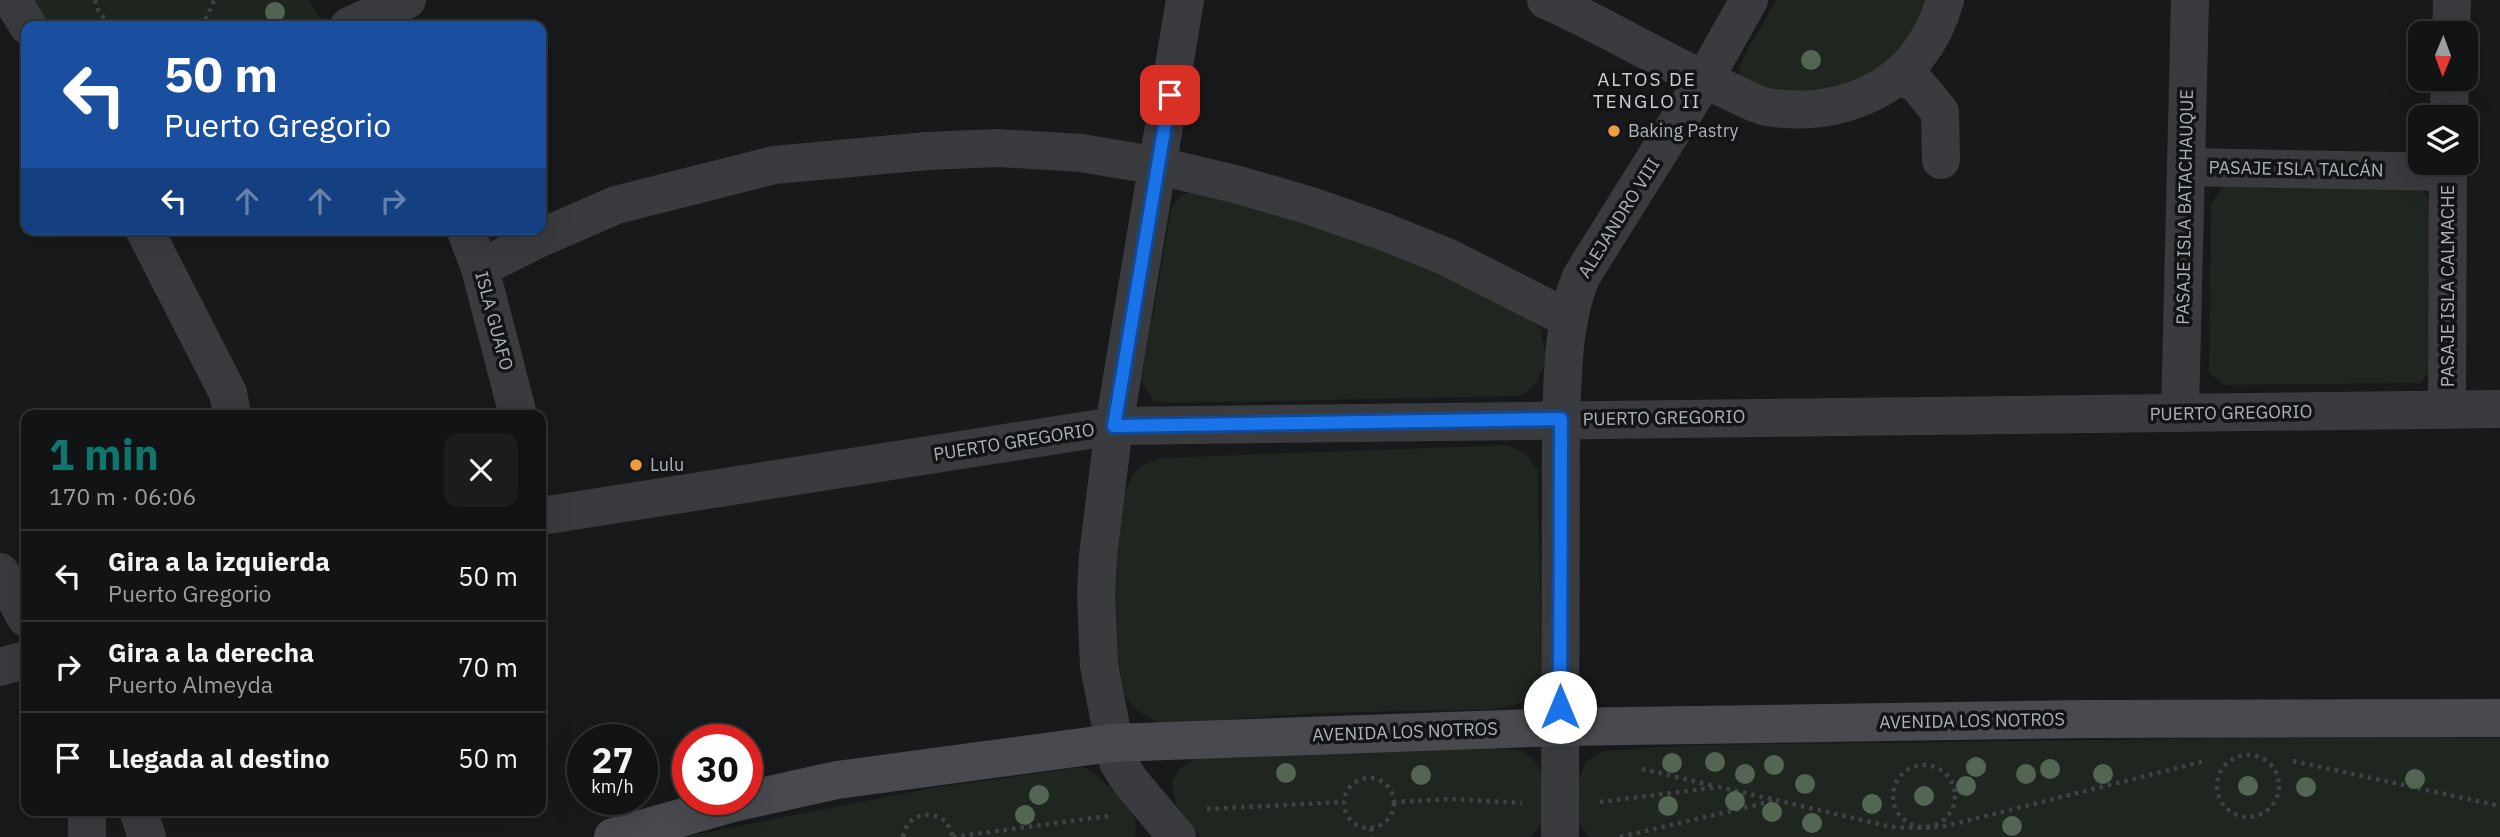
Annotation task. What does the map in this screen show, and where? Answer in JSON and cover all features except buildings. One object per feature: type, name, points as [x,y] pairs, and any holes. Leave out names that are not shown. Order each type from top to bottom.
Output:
[{"type":"main road","name":"AVENIDA LOS NOTROS","points":[[613,837],[733,803],[836,780],[1112,743],[1560,727],[2088,719],[2500,718]]},
{"type":"street","points":[[12,0],[25,21]]},
{"type":"street","points":[[349,19],[407,0]]},
{"type":"street","points":[[1177,837],[1130,781],[1118,762],[1112,743],[1099,666],[1096,594],[1114,426],[1185,0]]},
{"type":"street","points":[[1546,0],[1704,80],[1765,107],[1800,110],[1827,108],[1854,101],[1900,76],[1930,38],[1940,19],[1945,0]]},
{"type":"street","name":"ALEJANDRO VIII","points":[[1560,821],[1561,419],[1573,298],[1581,277],[1704,80],[1749,0]]},
{"type":"street","name":"PASAJE ISLA BATACHAUQUE","points":[[2180,413],[2190,0]]},
{"type":"street","points":[[2451,21],[2452,0]]},
{"type":"street","points":[[1900,76],[1917,84],[1940,112],[1941,160]]},
{"type":"street","points":[[480,268],[616,205],[774,165],[927,150],[998,148],[1081,153],[1159,166],[1273,195],[1385,232],[1458,263],[1569,319]]},
{"type":"street","name":"PASAJE ISLA TALCÁN","points":[[2187,167],[2408,168]]},
{"type":"street","name":"PASAJE ISLA CALMACHE","points":[[2447,410],[2448,175]]},
{"type":"street","points":[[147,235],[228,393],[231,410]]},
{"type":"street","name":"ISLA GUAFO","points":[[467,235],[480,268],[517,410]]},
{"type":"street","name":"PUERTO GREGORIO","points":[[546,510],[1114,426],[2500,409]]},
{"type":"street","points":[[0,572],[21,609]]},
{"type":"street","points":[[0,667],[21,661]]},
{"type":"street","points":[[86,837],[87,816]]},
{"type":"street","points":[[140,816],[147,837]]},
{"type":"path","points":[[95,0],[106,21]]},
{"type":"path","points":[[204,21],[214,0]]},
{"type":"path","points":[[2223,757],[2242,755],[2258,755],[2264,759],[2271,763],[2279,776],[2279,791],[2274,805],[2262,815],[2247,818],[2232,814],[2221,802],[2216,788],[2219,773],[2228,761],[2242,755],[2270,757]]},
{"type":"path","points":[[1633,767],[1892,827],[1922,828],[1946,826],[2211,760]]},
{"type":"path","points":[[2289,760],[2500,806]]},
{"type":"path","points":[[1918,765],[1933,766],[1946,774],[1954,786],[1955,802],[1949,815],[1937,825],[1922,828],[1907,824],[1897,812],[1892,798],[1895,783],[1904,771],[1918,765]]},
{"type":"path","points":[[1367,778],[1385,784],[1394,802],[1388,819],[1371,828],[1352,821],[1344,802],[1347,790],[1355,782],[1367,778]]},
{"type":"path","points":[[1394,802],[1452,799],[1560,821],[1719,787]]},
{"type":"path","points":[[1620,837],[1776,800]]},
{"type":"path","points":[[903,837],[912,820],[918,816],[932,814],[947,822],[953,837]]},
{"type":"path","points":[[1371,828],[1372,837]]},
{"type":"shaded area","points":[[31,0],[309,0],[321,20],[321,21],[43,21]]},
{"type":"shaded area","points":[[1776,0],[1928,0],[1924,17],[1892,65],[1807,98],[1741,82],[1739,65]]},
{"type":"shaded area","points":[[2226,182],[2420,187],[2438,209],[2436,364],[2420,383],[2223,385],[2209,372],[2211,204]]},
{"type":"shaded area","points":[[1195,191],[1290,218],[1397,254],[1514,305],[1540,328],[1547,359],[1536,383],[1518,396],[1171,403],[1154,401],[1141,380],[1172,206],[1181,195]]},
{"type":"shaded area","points":[[1507,445],[1525,453],[1538,470],[1541,673],[1534,690],[1526,700],[1497,709],[1323,713],[1161,724],[1136,710],[1119,688],[1108,655],[1118,532],[1126,489],[1141,466],[1161,458]]},
{"type":"shaded area","points":[[2254,738],[2500,738],[2500,837],[1589,837],[1579,824],[1575,803],[1578,782],[1586,762],[1602,751],[1693,745]]},
{"type":"shaded area","points":[[1492,747],[1523,751],[1534,760],[1542,773],[1545,817],[1531,837],[1200,837],[1183,816],[1173,794],[1176,774],[1185,765],[1199,758]]},
{"type":"shaded area","points":[[1082,767],[1103,781],[1126,806],[1136,822],[1135,837],[682,837],[932,788]]},
{"type":"place","name":"Baking Pastry","points":[[1614,131]]},
{"type":"place","name":"Lulu","points":[[636,465]]},
{"type":"district","name":"ALTOS DE TENGLO II","points":[[1647,90]]},
{"type":"route","points":[[1170,95],[1114,426],[1561,419],[1560,707]]}]
